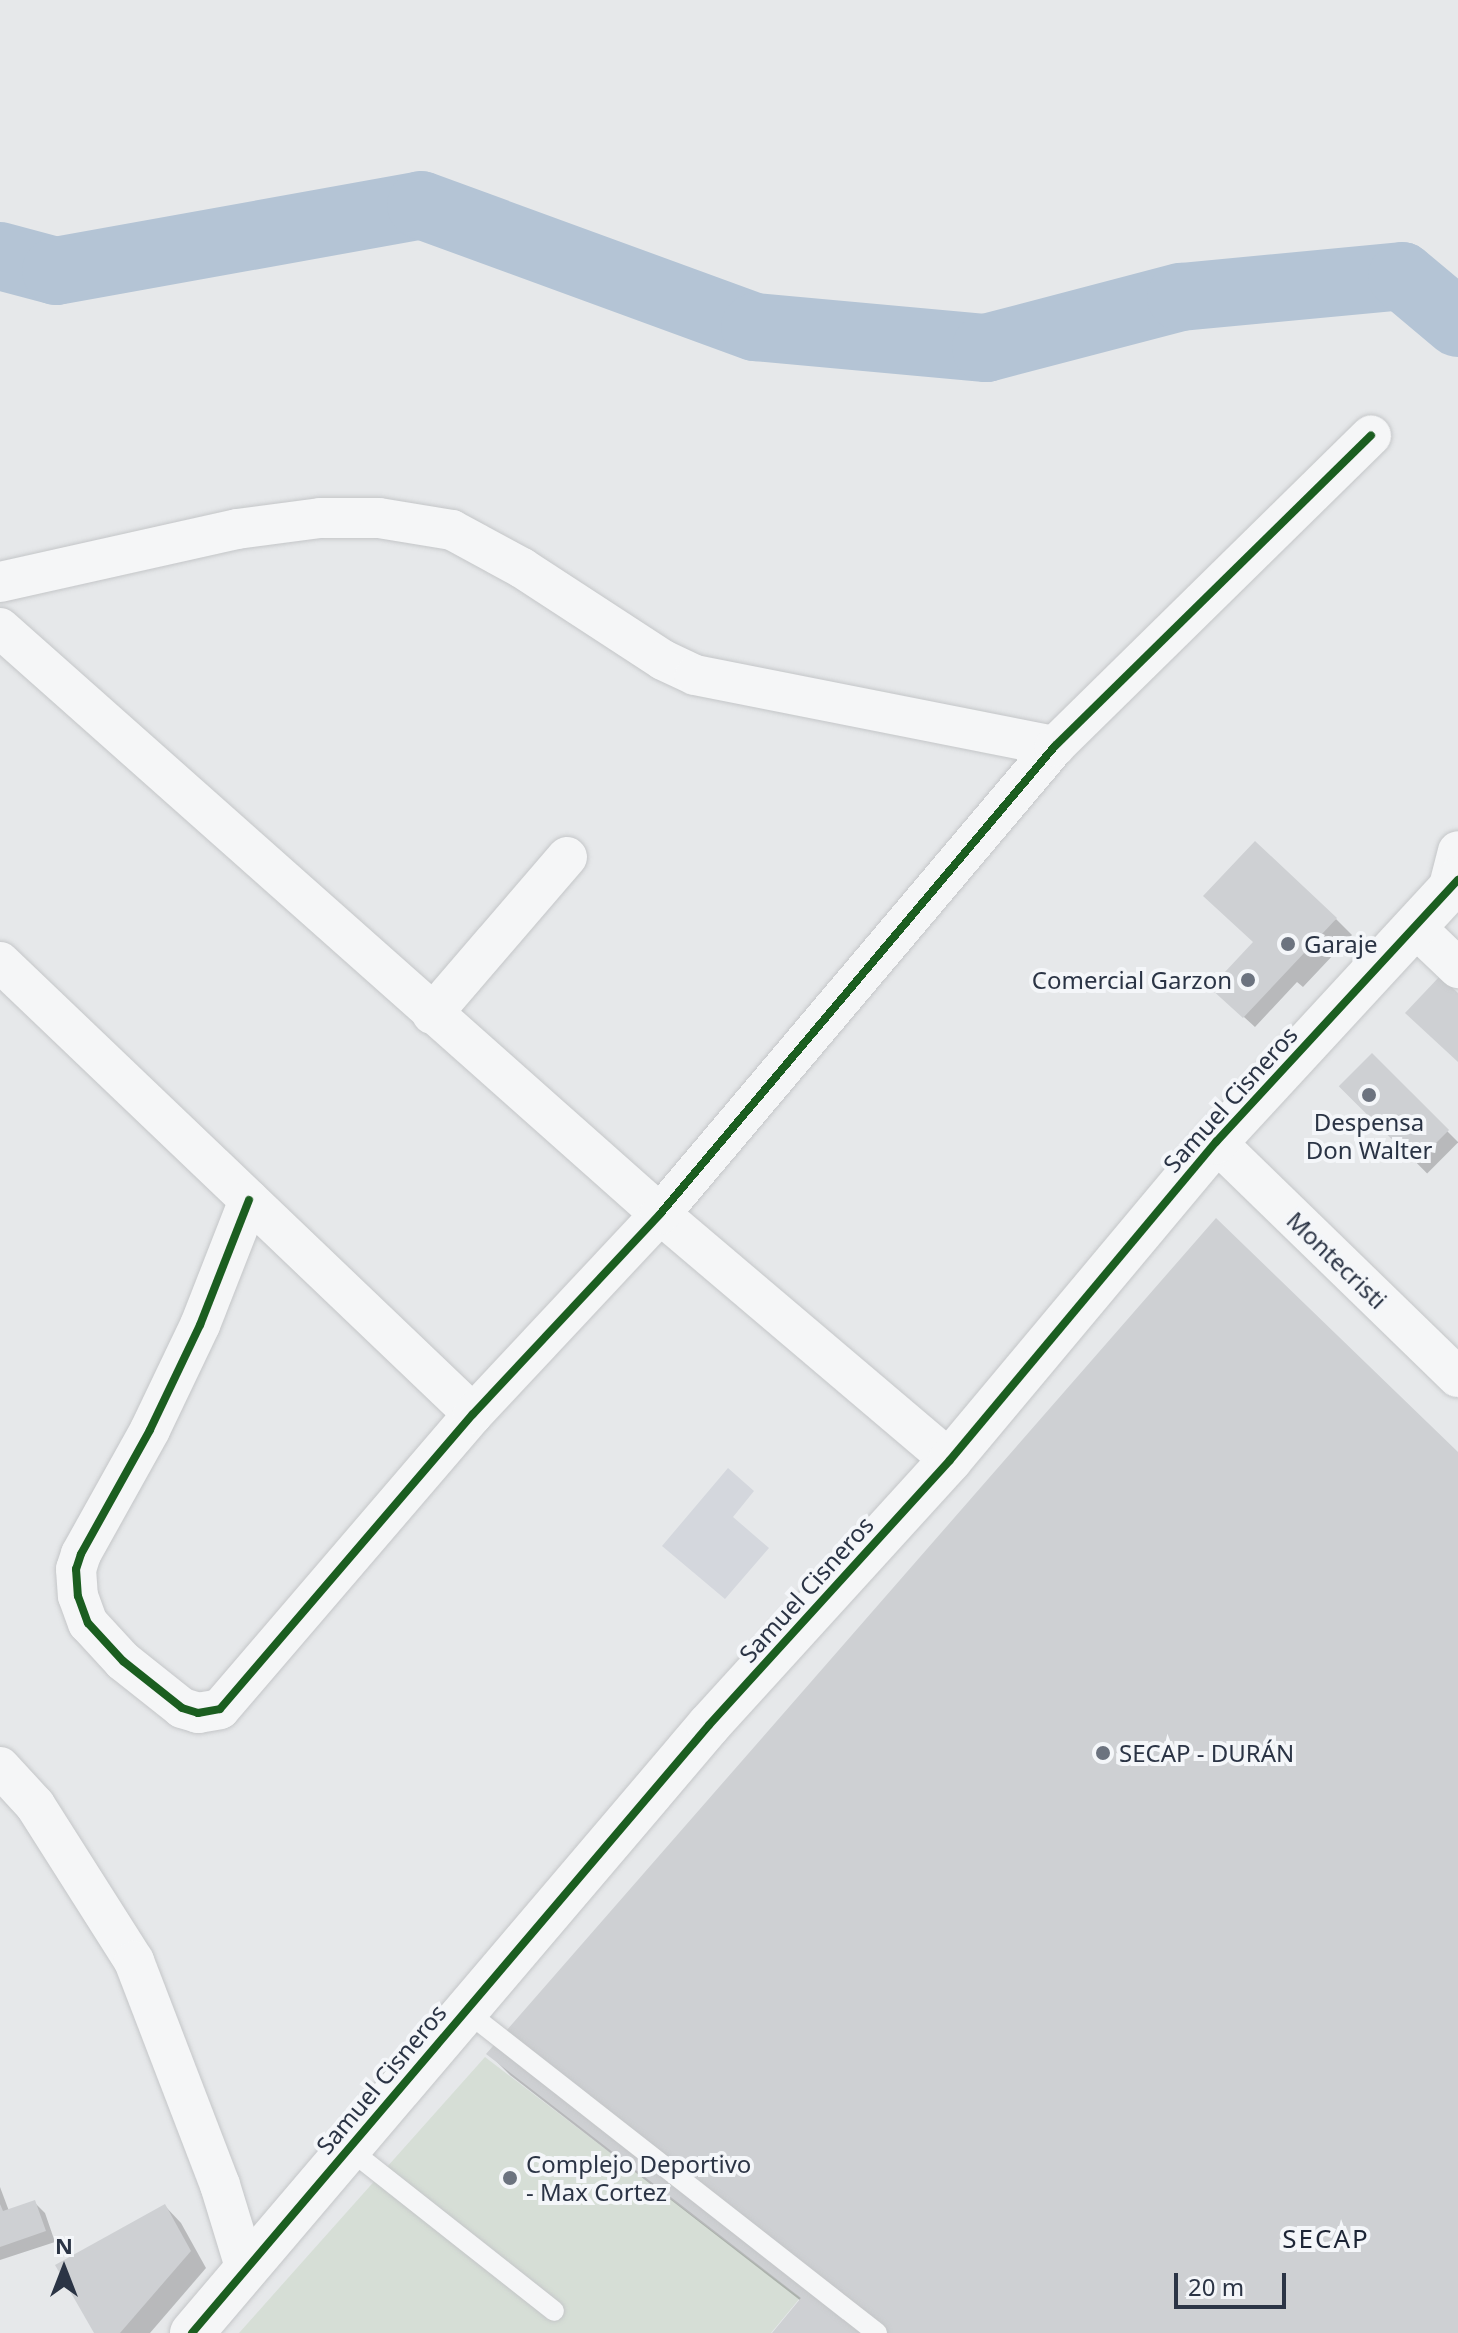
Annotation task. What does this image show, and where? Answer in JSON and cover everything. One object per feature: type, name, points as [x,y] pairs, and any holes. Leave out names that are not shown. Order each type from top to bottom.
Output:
[{"type":"street","points":[[249,1200],[200,1325],[150,1430],[81,1554],[76,1569],[78,1596],[88,1623],[123,1661],[182,1708],[198,1713],[220,1709],[473,1414],[660,1214],[1055,746],[1371,436]]},
{"type":"street","points":[[0,582],[237,529],[320,518],[394,521],[452,530],[522,568],[663,660],[695,675],[1055,746]]},
{"type":"street","points":[[0,628],[660,1214],[950,1460]]},
{"type":"street","points":[[432,1014],[567,857]]},
{"type":"street","name":"Samuel Cisneros","points":[[192,2333],[709,1725],[950,1460],[1216,1142],[1414,926],[1455,874]]},
{"type":"street","points":[[1414,926],[1458,968]]},
{"type":"street","points":[[0,962],[473,1414]]},
{"type":"street","name":"Montecristi","points":[[1216,1142],[1458,1377]]},
{"type":"street","points":[[0,1767],[35,1805],[134,1961],[220,2185],[246,2270]]},
{"type":"lane","points":[[466,2011],[877,2333]]},
{"type":"lane","points":[[349,2149],[554,2311]]},
{"type":"shaded area","points":[[728,1468],[754,1491],[733,1517],[769,1548],[725,1599],[662,1546]]},
{"type":"shaded area","name":"Complejo Deportivo - Max Cortez","points":[[485,2057],[800,2298],[771,2333],[239,2333]]},
{"type":"building","points":[[1255,841],[1337,918],[1243,1018],[1210,988],[1253,942],[1203,896]]},
{"type":"building","points":[[1440,976],[1458,993],[1458,1062],[1405,1013]]},
{"type":"building","points":[[1372,1053],[1449,1130],[1416,1163],[1339,1086]]},
{"type":"building","name":"SECAP - DURÁN","points":[[1216,1218],[1458,1452],[1458,2333],[772,2333],[801,2298],[486,2054]]},
{"type":"building","points":[[35,2200],[46,2231],[0,2247],[0,2204],[3,2211]]},
{"type":"building","points":[[165,2204],[191,2251],[120,2333],[94,2333],[55,2265]]},
{"type":"waterway","points":[[0,256],[56,271],[421,205],[755,327],[986,348],[1181,297],[1402,276],[1458,323]]},
{"type":"cycle path","points":[[249,1200],[200,1325],[150,1430],[81,1554],[76,1569],[78,1596],[88,1623],[123,1661],[182,1708],[198,1713],[220,1709],[473,1414],[660,1214],[1055,746],[1371,436]]},
{"type":"cycle path","points":[[192,2333],[709,1725],[950,1460],[1216,1142],[1458,880]]},
{"type":"place","name":"Garaje","points":[[1288,944]]},
{"type":"place","name":"Comercial Garzon","points":[[1248,980]]},
{"type":"place","name":"Despensa Don Walter","points":[[1369,1095]]},
{"type":"place","name":"SECAP - DURÁN","points":[[1103,1753]]},
{"type":"place","name":"Complejo Deportivo - Max Cortez","points":[[510,2178]]},
{"type":"district","name":"SECAP","points":[[1326,2239]]}]
